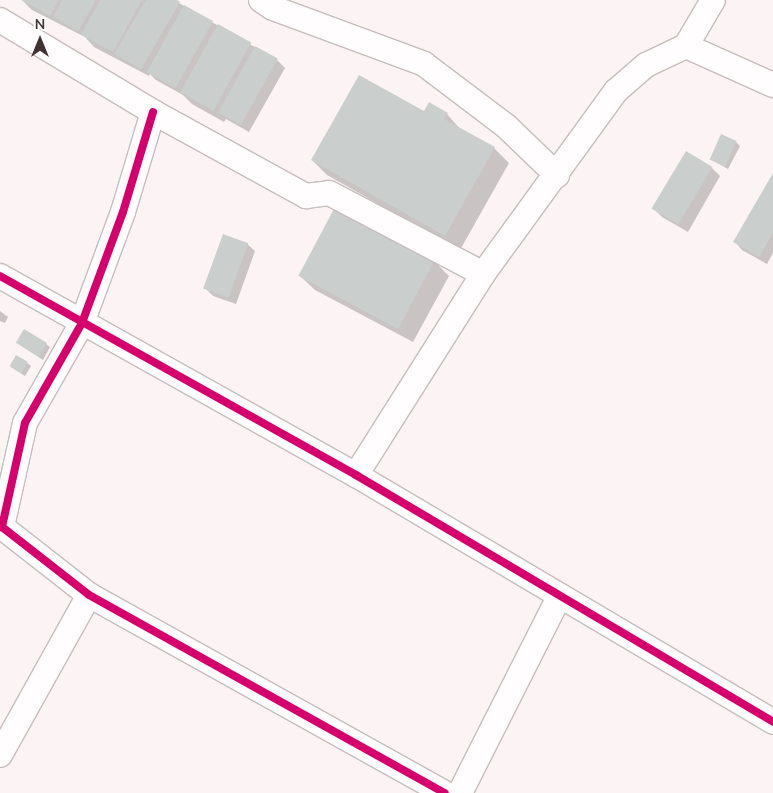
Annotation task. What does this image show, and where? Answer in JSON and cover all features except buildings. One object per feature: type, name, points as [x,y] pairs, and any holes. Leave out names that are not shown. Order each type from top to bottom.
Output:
[{"type":"street","points":[[261,0],[274,8],[424,64],[506,126],[557,175]]},
{"type":"street","points":[[356,475],[483,274],[557,175],[616,91],[646,65],[686,46],[713,0]]},
{"type":"street","points":[[0,20],[153,112],[306,196],[329,193],[483,274]]},
{"type":"street","points":[[686,46],[773,86]]},
{"type":"street","points":[[153,112],[123,212],[82,323],[25,423],[2,527],[89,595],[445,793]]},
{"type":"street","points":[[0,276],[356,475],[559,597],[773,722]]},
{"type":"street","points":[[0,754],[89,595]]},
{"type":"street","points":[[460,793],[559,597]]},
{"type":"cycle path","points":[[153,112],[123,212],[82,323],[25,423],[2,527],[89,595],[445,793]]},
{"type":"cycle path","points":[[0,276],[356,475],[773,722]]}]
